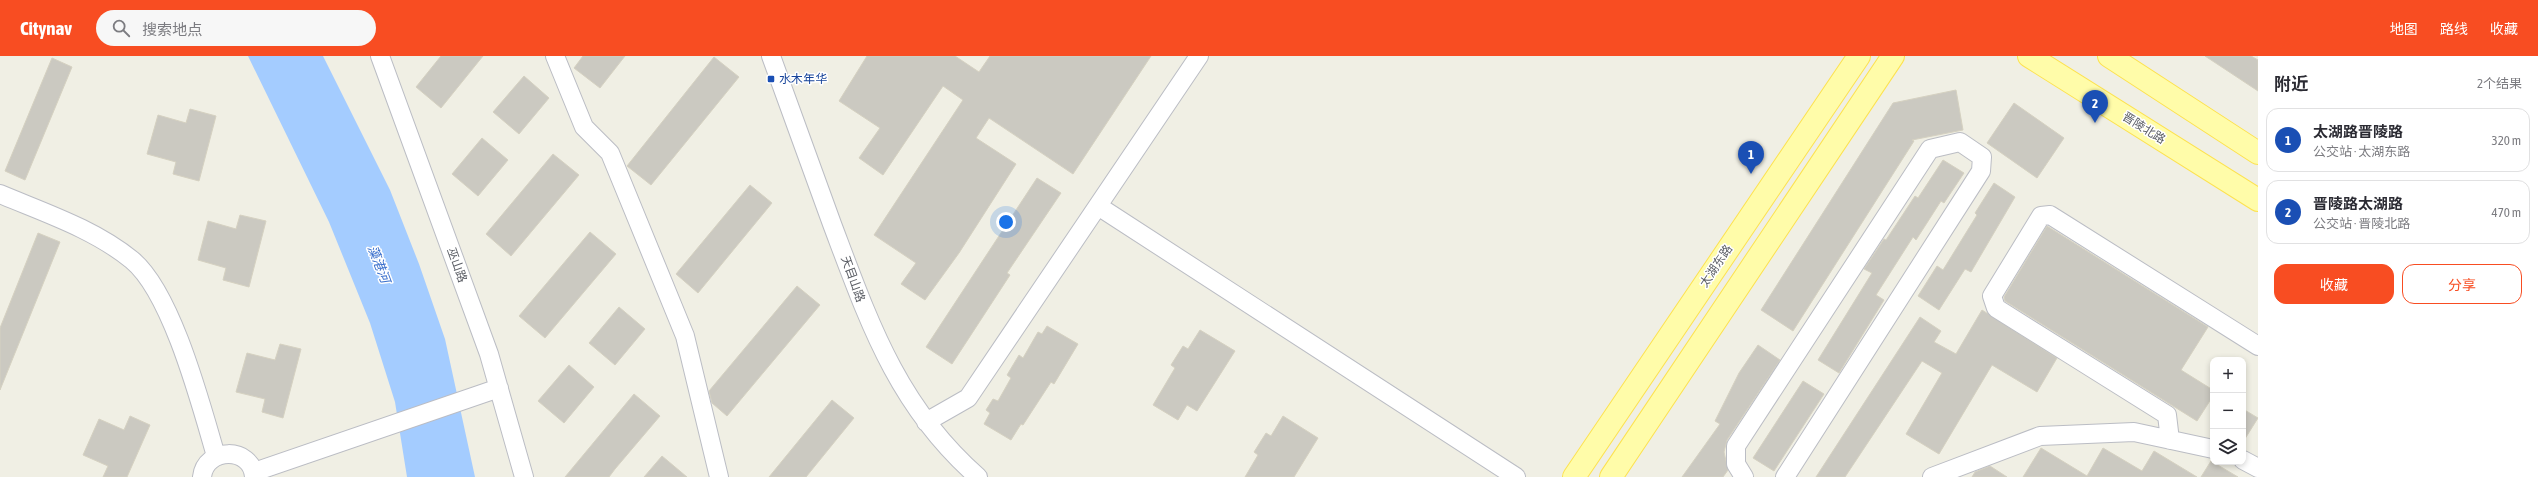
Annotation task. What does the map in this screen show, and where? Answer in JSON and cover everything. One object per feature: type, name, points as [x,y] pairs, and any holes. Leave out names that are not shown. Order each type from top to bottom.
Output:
[{"type":"main road","name":"太湖东路","points":[[1574,477],[1859,56]]},
{"type":"main road","points":[[1611,477],[1893,56]]},
{"type":"main road","name":"晋陵北路","points":[[2030,56],[2258,200]]},
{"type":"main road","points":[[2110,56],[2258,153]]},
{"type":"street","name":"巫山路","points":[[380,56],[500,388],[524,477]]},
{"type":"street","points":[[555,56],[584,127],[610,153],[685,336],[719,477]]},
{"type":"street","name":"天目山路","points":[[771,56],[866,315],[898,382],[926,422],[953,455],[978,477]]},
{"type":"street","points":[[926,422],[968,398],[1098,206],[1193,58]]},
{"type":"street","points":[[1744,477],[1736,464],[1736,446],[1930,149],[1960,142],[1982,157],[1981,171],[1785,477]]},
{"type":"street","points":[[0,194],[110,244],[133,261],[147,277],[162,302],[193,378],[216,456]]},
{"type":"street","points":[[1098,206],[1496,472],[1516,477]]},
{"type":"street","points":[[2170,440],[2167,415],[1996,308],[1992,296],[2041,216],[2050,214],[2258,346]]},
{"type":"street","points":[[202,477],[208,462],[216,456],[230,454],[243,457],[254,474],[500,388]]},
{"type":"street","points":[[1932,477],[2040,436],[2134,432],[2210,448]]},
{"type":"street","points":[[2246,462],[2258,468]]},
{"type":"water","name":"藻港河","points":[[248,56],[323,56],[390,190],[419,264],[445,339],[475,477],[407,477],[395,402],[370,323],[329,222]]},
{"type":"building","points":[[441,56],[483,56],[441,108],[416,87]]},
{"type":"building","points":[[583,56],[625,56],[600,88],[574,68]]},
{"type":"building","points":[[867,56],[955,56],[979,72],[990,56],[1151,56],[1073,174],[989,118],[976,138],[1016,164],[959,253],[925,300],[901,284],[916,263],[874,235],[963,100],[943,86],[883,175],[859,158],[880,128],[839,101]]},
{"type":"building","points":[[2205,56],[2251,56],[2258,60],[2258,91]]},
{"type":"building","points":[[714,57],[739,77],[651,185],[627,166]]},
{"type":"building","points":[[52,58],[72,67],[25,180],[5,171]]},
{"type":"building","points":[[524,76],[549,98],[519,134],[493,112]]},
{"type":"building","points":[[1956,90],[1963,130],[1912,140],[1914,141],[1793,331],[1761,310],[1893,103]]},
{"type":"building","points":[[2014,103],[2064,138],[2037,178],[1987,143]]},
{"type":"building","points":[[190,109],[216,116],[199,181],[173,174],[176,162],[147,154],[158,115],[186,123]]},
{"type":"building","points":[[482,138],[508,160],[478,196],[452,174]]},
{"type":"building","points":[[553,154],[579,175],[511,256],[486,234]]},
{"type":"building","points":[[1943,160],[1964,173],[1944,203],[1941,201],[1916,240],[1913,237],[1876,295],[1884,300],[1839,373],[1818,360],[1872,273],[1864,269],[1884,239],[1886,240],[1915,196],[1918,198]]},
{"type":"building","points":[[1037,178],[1061,193],[1007,273],[1010,275],[952,364],[926,347]]},
{"type":"building","points":[[1994,183],[2015,197],[1971,272],[1965,269],[1939,310],[1918,296],[1937,266],[1943,270],[1977,215],[1975,213]]},
{"type":"building","points":[[750,185],[772,203],[698,293],[676,274]]},
{"type":"building","points":[[240,215],[266,221],[249,287],[223,280],[226,268],[198,260],[208,221],[236,229]]},
{"type":"building","points":[[2047,226],[2208,327],[2181,370],[2210,388],[2210,401],[2197,421],[2005,301],[2004,297]]},
{"type":"building","points":[[590,232],[616,254],[545,338],[519,316]]},
{"type":"building","points":[[38,233],[60,242],[0,390],[0,328]]},
{"type":"building","points":[[797,286],[820,305],[727,416],[712,403],[709,391]]},
{"type":"building","points":[[619,307],[645,329],[615,365],[589,343]]},
{"type":"building","points":[[1982,310],[2057,358],[2037,392],[1992,365],[1939,454],[1906,434],[1942,373],[1922,361],[1845,477],[1816,477],[1920,317],[1941,331],[1934,342],[1956,354]]},
{"type":"building","points":[[1047,326],[1078,344],[1054,384],[1051,382],[1023,425],[1021,424],[1011,440],[984,424],[990,413],[986,410],[993,399],[998,401],[1011,378],[1007,375],[1019,355],[1023,358],[1038,332],[1042,334]]},
{"type":"building","points":[[1200,330],[1235,351],[1197,411],[1187,405],[1178,420],[1153,405],[1175,368],[1171,365],[1183,346],[1188,349]]},
{"type":"building","points":[[280,344],[301,349],[283,418],[262,412],[265,399],[236,392],[247,353],[275,360]]},
{"type":"building","points":[[1758,345],[1780,360],[1727,440],[1724,452],[1728,470],[1723,477],[1682,477],[1720,424],[1715,421],[1739,373]]},
{"type":"building","points":[[569,365],[594,387],[564,423],[538,401]]},
{"type":"building","points":[[1803,381],[1824,394],[1774,471],[1753,458]]},
{"type":"building","points":[[634,394],[660,416],[609,477],[565,477]]},
{"type":"building","points":[[832,400],[854,418],[806,477],[769,477]]},
{"type":"building","points":[[2246,411],[2258,418],[2246,437]]},
{"type":"building","points":[[130,416],[150,425],[127,477],[103,477],[108,466],[83,455],[99,419],[124,430]]},
{"type":"building","points":[[1283,416],[1318,438],[1294,477],[1245,477],[1258,455],[1254,452],[1266,433],[1271,436]]},
{"type":"building","points":[[2041,448],[2087,476],[2103,448],[2142,471],[2154,451],[2197,477],[2023,477]]},
{"type":"building","points":[[662,456],[687,477],[644,477]]},
{"type":"building","points":[[2210,463],[2210,465],[2218,465],[2238,477],[2201,477]]},
{"type":"building","points":[[1990,466],[2007,477],[1972,477],[1975,472]]},
{"type":"place","name":"水木年华","points":[[771,79]]},
{"type":"place","name":"晋陵路太湖路","points":[[2095,123]]},
{"type":"place","name":"太湖路晋陵路","points":[[1751,174]]}]
